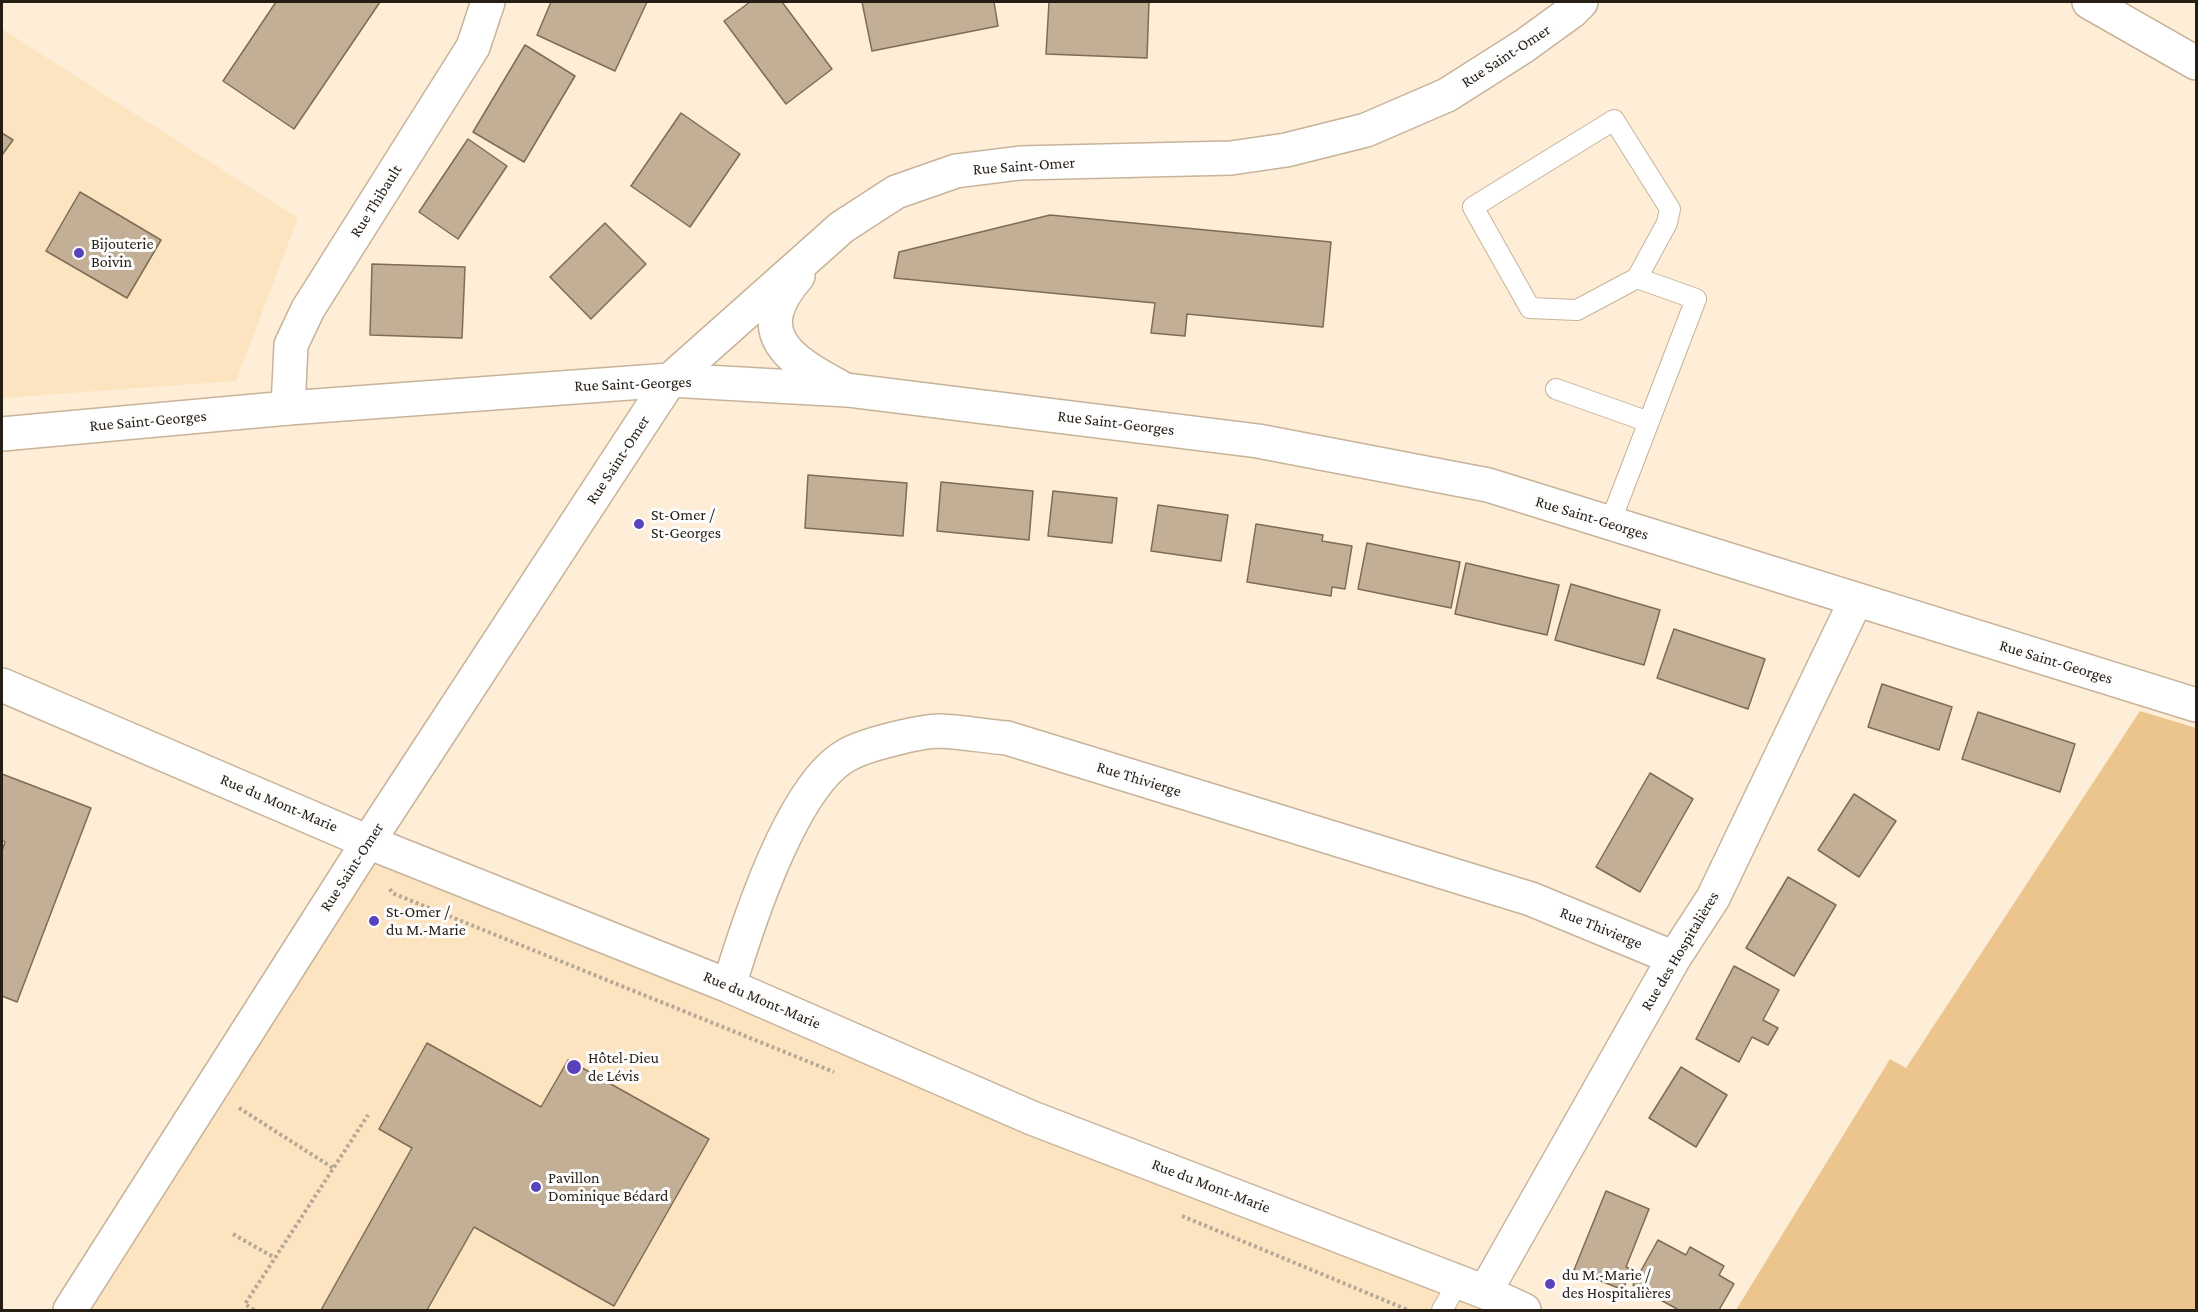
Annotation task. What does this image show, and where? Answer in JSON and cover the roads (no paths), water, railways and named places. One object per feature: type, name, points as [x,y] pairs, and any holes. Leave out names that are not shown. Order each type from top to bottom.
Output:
[{"type":"street","name":"Rue Thibault","points":[[288,408],[291,345],[308,309],[473,47],[488,2]]},
{"type":"street","name":"Rue Saint-Omer","points":[[70,1311],[369,842],[670,380],[842,227],[896,192],[956,171],[1020,163],[1231,158],[1286,150],[1366,130],[1447,95],[1524,46],[1571,12],[1581,2]]},
{"type":"street","points":[[2089,2],[2196,63]]},
{"type":"street","points":[[842,227],[785,291],[777,306],[776,336],[792,357],[847,390]]},
{"type":"street","name":"Rue Saint-Georges","points":[[2,434],[288,408],[670,380],[847,390],[1258,441],[1488,485],[2196,705]]},
{"type":"street","name":"Rue des Hospitalières","points":[[1472,1286],[1713,898],[1856,600]]},
{"type":"street","name":"Rue du Mont-Marie","points":[[2,685],[369,842],[729,986],[1032,1118],[1472,1286],[1524,1311]]},
{"type":"street","name":"Rue Thivierge","points":[[729,986],[749,921],[790,826],[815,783],[847,755],[894,739],[938,731],[1007,738],[1531,899],[1674,958]]},
{"type":"lane","points":[[1610,523],[1696,299],[1637,278],[1577,310],[1530,308],[1473,207],[1614,120],[1670,209],[1667,223],[1637,278]]},
{"type":"lane","points":[[1556,389],[1649,422]]},
{"type":"lane","points":[[1442,1311],[1472,1286]]},
{"type":"place","name":"Bijouterie Boivin","points":[[79,253]]},
{"type":"place","name":"St-Omer / St-Georges","points":[[639,524]]},
{"type":"place","name":"St-Omer / du M.-Marie","points":[[374,921]]},
{"type":"place","name":"Hôtel-Dieu de Lévis","points":[[574,1067]]},
{"type":"place","name":"Pavillon Dominique Bédard","points":[[536,1187]]},
{"type":"place","name":"du M.-Marie / des Hospitalières","points":[[1550,1284]]}]
